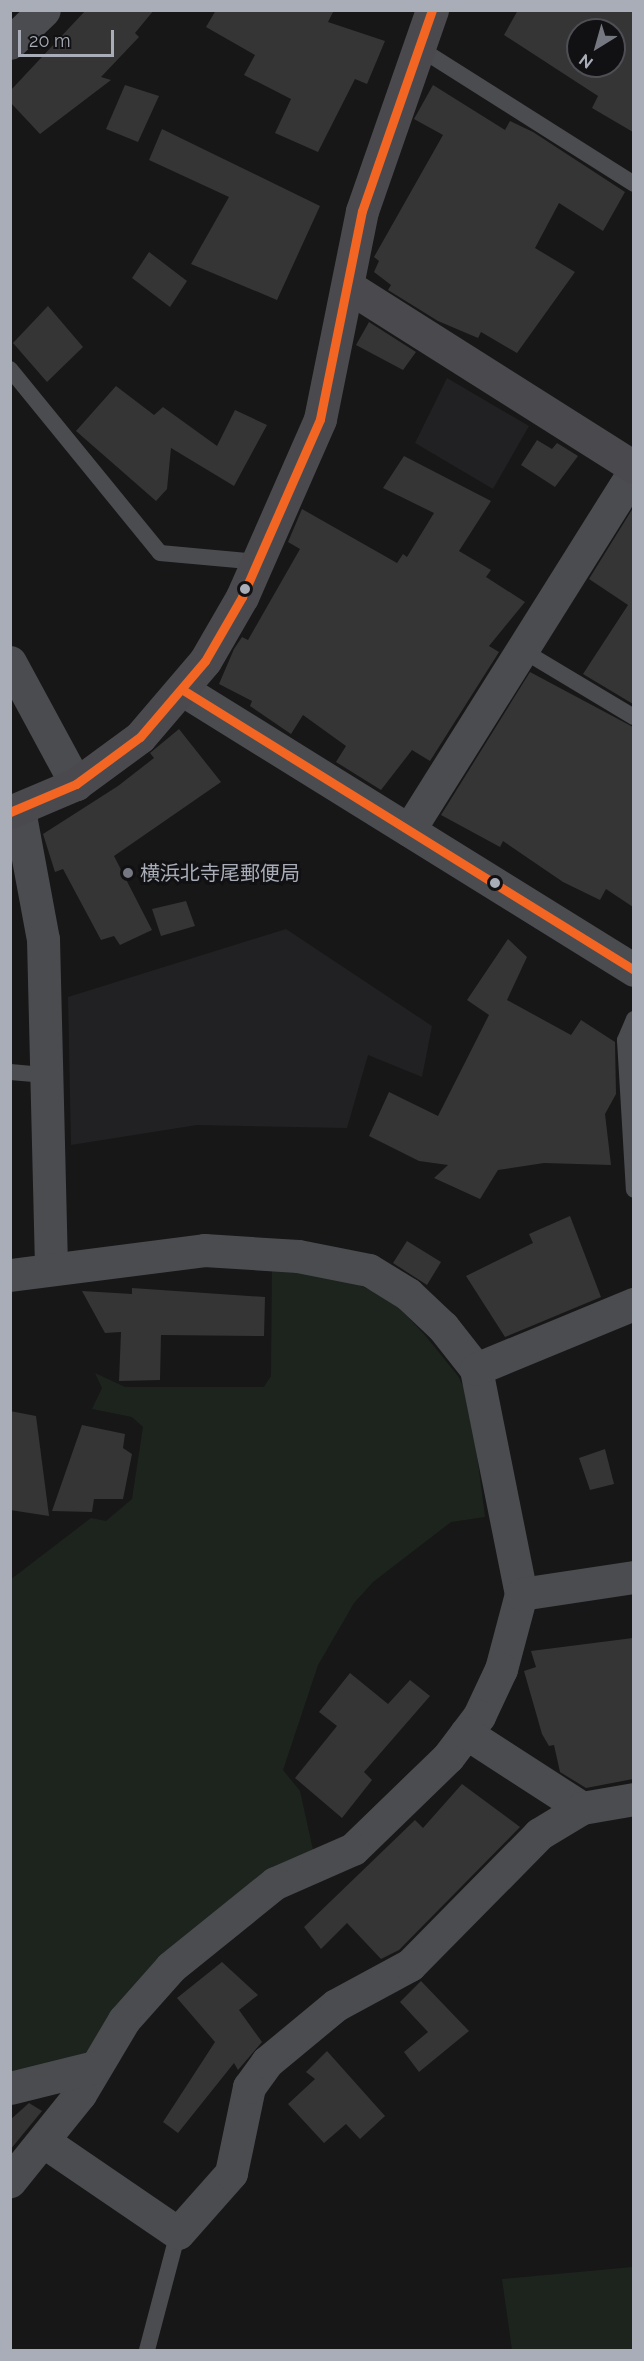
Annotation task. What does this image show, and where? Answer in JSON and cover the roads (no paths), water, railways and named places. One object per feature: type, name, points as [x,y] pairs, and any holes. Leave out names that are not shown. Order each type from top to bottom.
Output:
[{"type":"main road","points":[[15,811],[76,784],[140,737],[183,690],[224,630],[258,562],[320,419],[362,211],[432,10]]},
{"type":"main road","points":[[348,287],[633,467]]},
{"type":"street","points":[[10,43],[44,10]]},
{"type":"street","points":[[410,830],[633,472]]},
{"type":"street","points":[[10,662],[76,784]]},
{"type":"street","points":[[183,690],[633,970]]},
{"type":"street","points":[[15,811],[44,939],[51,1268]]},
{"type":"street","points":[[10,1275],[204,1250],[298,1256],[369,1270],[436,1320],[476,1369],[521,1594],[501,1669],[466,1733],[403,1807],[354,1849],[275,1883],[171,1968],[124,2020],[43,2140],[10,2181]]},
{"type":"street","points":[[476,1369],[633,1304]]},
{"type":"street","points":[[521,1594],[633,1577]]},
{"type":"street","points":[[466,1733],[582,1808]]},
{"type":"street","points":[[43,2140],[178,2233],[231,2173],[249,2087],[267,2062],[336,2006],[410,1965],[539,1834],[582,1808],[633,1799]]},
{"type":"street","points":[[10,2088],[94,2067]]},
{"type":"lane","points":[[418,48],[633,184]]},
{"type":"lane","points":[[10,369],[160,553],[258,562]]},
{"type":"lane","points":[[522,650],[633,717]]},
{"type":"lane","points":[[633,1019],[625,1040],[631,1114],[633,1190]]},
{"type":"lane","points":[[10,1072],[46,1075]]},
{"type":"lane","points":[[147,2350],[178,2233]]},
{"type":"place","name":"横浜北寺尾郵便局","points":[[128,873]]}]
